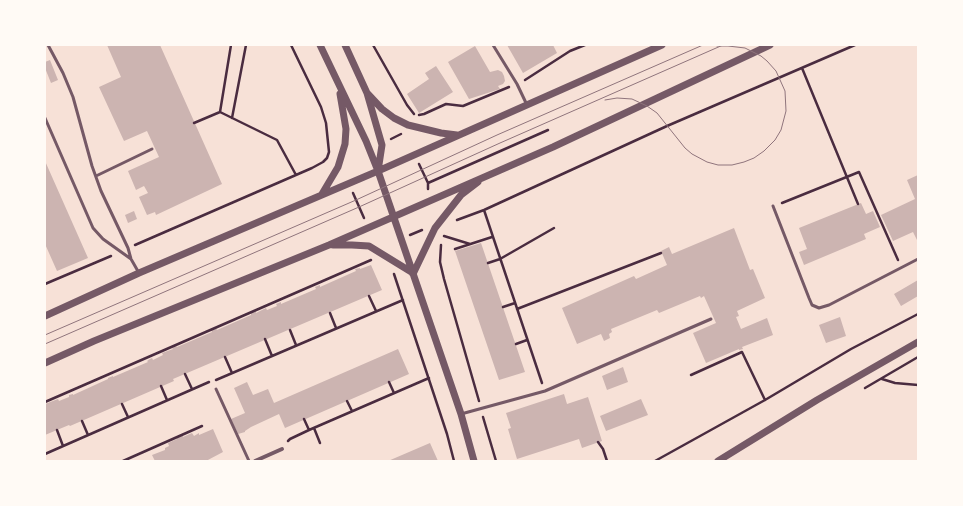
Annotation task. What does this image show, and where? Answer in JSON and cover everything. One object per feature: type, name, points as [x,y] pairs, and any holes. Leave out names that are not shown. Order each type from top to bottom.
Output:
[{"type":"street","points":[[320,45],[366,140],[378,171],[460,414],[474,461]]},
{"type":"street","points":[[344,45],[367,93],[382,145],[378,171]]},
{"type":"street","points":[[45,316],[139,273],[351,181],[378,171],[662,45]]},
{"type":"street","points":[[45,363],[94,341],[329,245],[553,146],[770,45]]},
{"type":"street","points":[[322,194],[338,167],[345,144],[346,129],[344,110],[337,80]]},
{"type":"street","points":[[367,93],[394,118],[408,125],[435,132],[457,135]]},
{"type":"street","points":[[413,274],[435,228],[461,195],[489,174]]},
{"type":"street","points":[[329,245],[369,246],[413,274]]},
{"type":"street","points":[[718,461],[817,400],[918,342]]},
{"type":"street","points":[[255,461],[282,449]]},
{"type":"lane","points":[[48,45],[63,73],[73,97],[96,176],[128,248],[131,259],[139,273]]},
{"type":"lane","points":[[493,45],[517,84],[527,105]]},
{"type":"lane","points":[[45,118],[93,228],[102,239],[131,259]]},
{"type":"lane","points":[[96,176],[152,149]]},
{"type":"lane","points":[[773,206],[812,305],[819,308],[828,305],[918,260]]},
{"type":"lane","points":[[460,414],[544,391],[711,319]]},
{"type":"lane","points":[[216,389],[249,461]]},
{"type":"path","points":[[220,112],[231,45]]},
{"type":"path","points":[[232,118],[246,45]]},
{"type":"path","points":[[128,248],[296,175],[323,162],[327,158],[329,152],[326,123],[323,112],[291,45]]},
{"type":"path","points":[[373,45],[407,105],[416,116],[446,104],[463,106],[529,79],[570,52],[584,45]]},
{"type":"path","points":[[452,222],[484,210],[667,126],[855,45]]},
{"type":"path","points":[[802,68],[858,204]]},
{"type":"path","points":[[194,123],[220,112],[277,140],[296,175]]},
{"type":"path","points":[[428,183],[548,130]]},
{"type":"path","points":[[415,154],[428,183],[429,200]]},
{"type":"path","points":[[773,206],[859,172],[902,268]]},
{"type":"path","points":[[351,181],[356,200],[369,227]]},
{"type":"path","points":[[484,210],[544,391]]},
{"type":"path","points":[[401,240],[428,227],[446,230],[443,237],[471,244]]},
{"type":"path","points":[[488,263],[500,259],[554,228]]},
{"type":"path","points":[[455,249],[493,236]]},
{"type":"path","points":[[441,242],[440,262],[444,279],[467,355],[496,461]]},
{"type":"path","points":[[45,284],[120,251]]},
{"type":"path","points":[[45,402],[362,264],[378,259],[379,252]]},
{"type":"path","points":[[517,309],[661,253]]},
{"type":"path","points":[[393,273],[429,378],[454,461]]},
{"type":"path","points":[[369,296],[376,311]]},
{"type":"path","points":[[388,306],[403,300]]},
{"type":"path","points":[[503,307],[515,303]]},
{"type":"path","points":[[330,313],[336,328]]},
{"type":"path","points":[[655,461],[765,400],[851,349],[918,314]]},
{"type":"path","points":[[290,330],[296,345]]},
{"type":"path","points":[[265,339],[272,356]]},
{"type":"path","points":[[516,344],[527,340]]},
{"type":"path","points":[[691,375],[742,352],[765,400]]},
{"type":"path","points":[[225,357],[232,373]]},
{"type":"path","points":[[861,390],[918,357]]},
{"type":"path","points":[[185,374],[192,390]]},
{"type":"path","points":[[282,449],[290,439],[429,378]]},
{"type":"path","points":[[882,378],[895,382],[918,385]]},
{"type":"path","points":[[389,382],[394,393]]},
{"type":"path","points":[[161,386],[167,400]]},
{"type":"path","points":[[347,401],[352,411]]},
{"type":"path","points":[[122,404],[128,418]]},
{"type":"path","points":[[304,419],[309,430]]},
{"type":"path","points":[[82,421],[88,435]]},
{"type":"path","points":[[123,461],[202,426]]},
{"type":"path","points":[[314,428],[320,443]]},
{"type":"path","points":[[57,430],[63,446]]},
{"type":"path","points":[[598,442],[603,449],[607,461]]},
{"type":"building","points":[[107,45],[160,45],[222,184],[156,215],[155,212],[147,215],[139,197],[148,193],[144,186],[136,190],[128,171],[159,157],[147,131],[124,141],[99,87],[121,77]]},
{"type":"building","points":[[507,45],[553,45],[557,53],[523,73]]},
{"type":"building","points":[[475,46],[490,72],[498,70],[502,72],[505,81],[503,84],[498,86],[500,89],[469,99],[448,62]]},
{"type":"building","points":[[50,60],[58,80],[51,83],[45,68],[45,62]]},
{"type":"building","points":[[436,66],[453,92],[419,113],[407,94],[429,79],[425,73]]},
{"type":"building","points":[[45,161],[88,258],[57,271],[45,244]]},
{"type":"building","points":[[918,175],[918,242],[913,232],[893,241],[881,215],[915,199],[907,180]]},
{"type":"building","points":[[861,203],[866,214],[873,211],[880,227],[864,234],[866,239],[804,265],[799,252],[807,249],[799,228]]},
{"type":"building","points":[[134,211],[137,219],[128,223],[125,215]]},
{"type":"building","points":[[734,228],[750,270],[753,269],[765,298],[737,311],[739,316],[736,317],[741,329],[767,318],[773,335],[742,347],[743,349],[739,349],[706,363],[693,333],[716,323],[704,296],[701,298],[700,296],[659,313],[657,310],[611,329],[612,332],[609,334],[610,338],[604,341],[601,334],[577,344],[562,308],[634,276],[636,279],[667,265],[661,251],[669,247],[672,254]]},
{"type":"building","points":[[481,243],[525,372],[499,380],[455,251]]},
{"type":"building","points":[[371,265],[382,290],[173,379],[174,381],[70,426],[69,425],[45,435],[45,404],[69,397],[69,395],[73,395],[108,378],[148,362],[147,361],[152,358],[153,360],[163,355],[162,353],[173,349],[172,348],[176,346],[177,347],[212,332],[211,330],[216,328],[217,330],[251,315],[251,313],[256,311],[256,313],[266,308],[267,310],[277,306],[276,304],[281,302],[281,304],[316,289],[315,287],[320,285],[320,287],[356,271],[355,269],[360,269]]},
{"type":"building","points":[[918,280],[918,296],[901,306],[894,294]]},
{"type":"building","points":[[840,317],[846,336],[826,343],[819,325]]},
{"type":"building","points":[[398,349],[409,374],[285,428],[279,414],[251,427],[245,432],[238,434],[231,419],[245,413],[234,388],[247,382],[253,395],[268,389],[274,403]]},
{"type":"building","points":[[623,367],[628,382],[607,390],[602,376]]},
{"type":"building","points":[[564,394],[567,404],[588,397],[602,441],[582,448],[579,439],[517,459],[508,429],[511,428],[506,413]]},
{"type":"building","points":[[641,399],[648,415],[606,431],[600,416]]},
{"type":"building","points":[[213,429],[223,452],[206,461],[155,461],[152,455],[165,450],[165,448],[169,446],[168,443],[177,439],[177,437],[183,435],[183,437],[192,433],[194,436],[199,433],[199,435]]},
{"type":"building","points":[[430,443],[438,461],[388,461]]},
{"type":"tram line","points":[[45,335],[356,200],[497,135],[703,45]]},
{"type":"tram line","points":[[45,344],[359,207],[723,45]]},
{"type":"tram line","points":[[605,100],[617,98],[632,99],[647,106],[657,113],[685,148],[692,154],[707,162],[718,165],[732,165],[754,158],[775,140],[781,130],[786,111],[785,91],[776,71],[761,56],[745,48],[717,46]]}]
